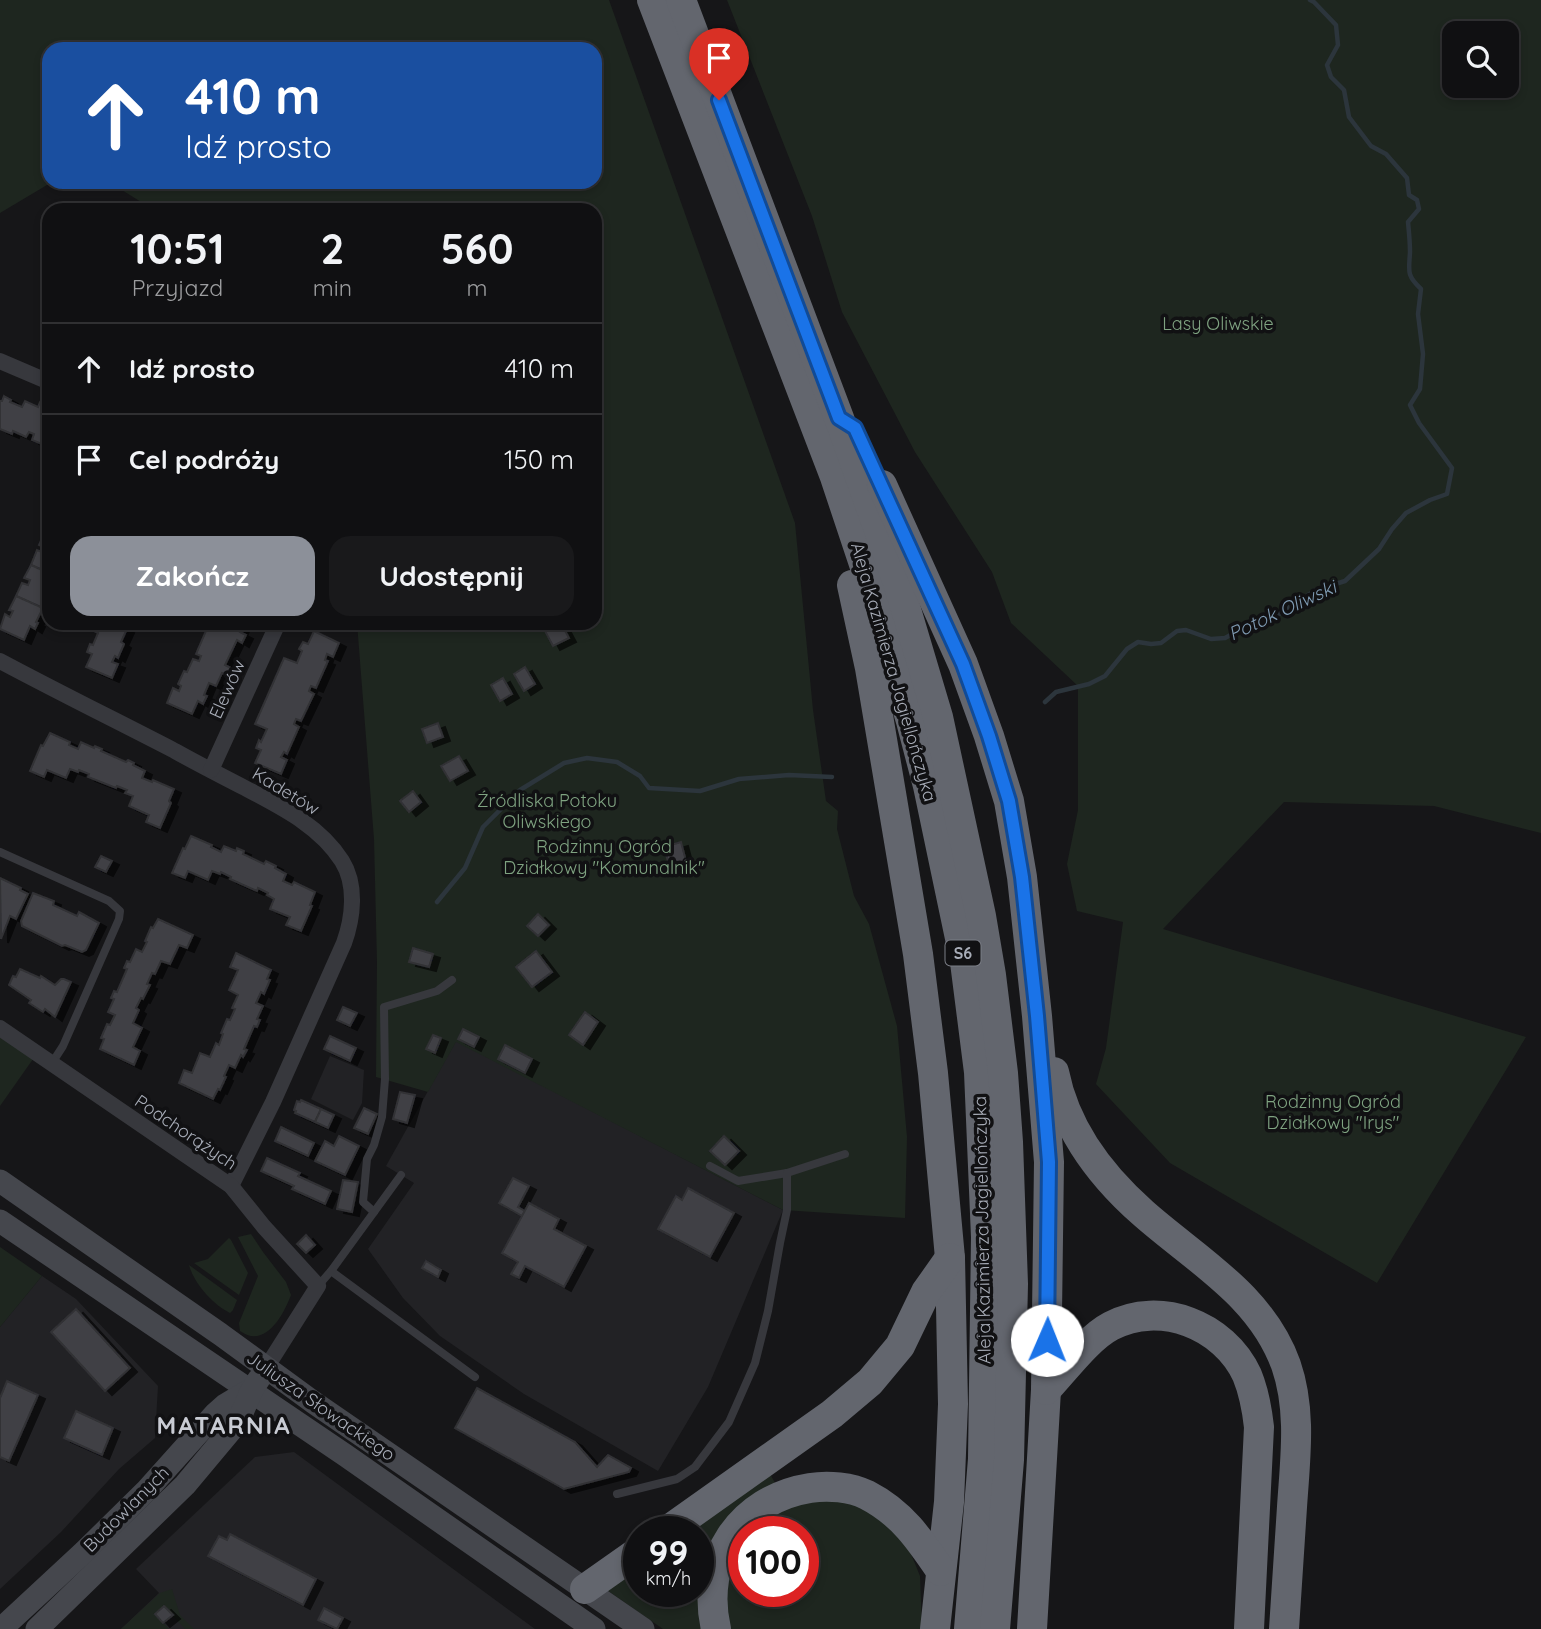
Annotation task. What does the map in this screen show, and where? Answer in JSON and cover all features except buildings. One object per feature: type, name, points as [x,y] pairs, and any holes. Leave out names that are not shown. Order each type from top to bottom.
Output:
[{"type":"highway","name":"Aleja Kazimierza Jagiellończyka","points":[[652,0],[725,154]]},
{"type":"highway","name":"Aleja Kazimierza Jagiellończyka","points":[[681,0],[725,154],[876,601],[929,786],[965,962],[979,1072],[986,1237],[983,1460],[969,1629]]},
{"type":"highway","name":"Aleja Kazimierza Jagiellończyka","points":[[771,288],[839,418],[899,586],[938,717],[970,859],[991,975],[1008,1142],[1013,1284],[1009,1460],[995,1629]]},
{"type":"highway","points":[[771,288],[765,333],[829,507],[856,598],[870,668],[923,994],[933,1073],[950,1258],[953,1404],[949,1502],[935,1629]]},
{"type":"highway","points":[[839,418],[855,428],[963,664],[1009,801],[1022,877],[1049,1162],[1046,1390],[1032,1629]]},
{"type":"highway","points":[[1037,1016],[1045,1024],[1056,1082],[1067,1114],[1091,1156],[1142,1213],[1247,1300],[1265,1324],[1286,1366],[1293,1391],[1296,1458],[1284,1629]]},
{"type":"highway","points":[[688,1516],[832,1414],[870,1381],[900,1346],[926,1292],[950,1258]]},
{"type":"highway","points":[[1046,1390],[1093,1339],[1109,1327],[1141,1316],[1180,1318],[1205,1329],[1220,1340],[1235,1357],[1246,1374],[1255,1400],[1259,1427],[1249,1629]]},
{"type":"highway","points":[[716,1629],[712,1609],[714,1580],[726,1545],[736,1529],[751,1514],[771,1500],[793,1490],[821,1486],[844,1488],[865,1494],[892,1511],[916,1535],[941,1571]]},
{"type":"highway","points":[[585,1589],[623,1562]]},
{"type":"main road","name":"Juliusza Słowackiego","points":[[0,1181],[643,1629]]},
{"type":"main road","name":"Juliusza Słowackiego","points":[[0,1221],[250,1390],[594,1629]]},
{"type":"main road","name":"Budowlanych","points":[[37,1629],[185,1485],[236,1424],[242,1415],[250,1390],[267,1368]]},
{"type":"main road","name":"Budowlanych","points":[[1,1629],[147,1490],[225,1405],[250,1390]]},
{"type":"street","points":[[0,361],[42,379]]},
{"type":"street","name":"Elewów","points":[[211,771],[275,630]]},
{"type":"street","name":"Kadetów","points":[[0,661],[284,809],[320,834],[344,863],[352,891],[350,926],[273,1101],[232,1186]]},
{"type":"street","name":"Podchorążych","points":[[0,1028],[232,1186],[264,1227],[318,1286]]},
{"type":"street","points":[[267,1368],[318,1286]]},
{"type":"lane","points":[[725,154],[735,193]]},
{"type":"lane","points":[[725,154],[747,203]]},
{"type":"lane","points":[[771,288],[754,229],[771,288]]},
{"type":"lane","points":[[0,852],[109,901],[120,911],[119,919],[63,1046],[52,1063]]},
{"type":"lane","points":[[374,1212],[363,1202],[368,1159],[382,1117],[385,1079],[384,1007],[437,992],[452,980]]},
{"type":"lane","points":[[710,1166],[738,1181],[787,1173],[845,1154]]},
{"type":"lane","points":[[618,1494],[677,1479],[695,1467],[729,1422],[755,1363],[768,1311],[787,1210],[787,1173]]},
{"type":"lane","points":[[318,1286],[401,1175]]},
{"type":"lane","points":[[331,1272],[475,1377]]},
{"type":"shaded area","points":[[456,1041],[783,1210],[708,1387],[658,1471],[524,1394],[440,1336],[403,1298],[368,1249],[414,1183],[386,1166]]},
{"type":"shaded area","points":[[330,1056],[364,1070],[362,1103],[353,1120],[311,1099]]},
{"type":"shaded area","points":[[42,1276],[76,1299],[158,1386],[155,1438],[119,1469],[61,1532],[0,1589],[0,1327]]},
{"type":"shaded area","points":[[294,1452],[535,1629],[121,1629],[159,1593],[136,1569],[255,1457]]},
{"type":"green space","name":"Rodzinny Ogród Działkowy \"Komunalnik\"","points":[[0,0],[609,0],[795,523],[813,710],[826,801],[838,811],[837,829],[854,896],[869,924],[897,1026],[907,1137],[905,1218],[783,1210],[456,1042],[428,1092],[376,1077],[374,839],[358,630],[602,630],[602,203],[143,203],[120,189],[602,189],[602,42],[42,42],[42,188],[0,213]]},
{"type":"green space","name":"Lasy Oliwskie","points":[[727,0],[1541,0],[1541,833],[1434,806],[1284,802],[1163,929],[1526,1037],[1377,1283],[1170,1163],[1096,1084],[1106,1048],[1123,922],[1077,911],[1067,864],[1078,810],[1078,686],[1011,623],[992,572],[915,452],[842,312],[812,216]]},
{"type":"green space","points":[[0,1037],[33,1059],[0,1106]]},
{"type":"green space","points":[[251,1234],[286,1282],[291,1295],[272,1328],[257,1336],[240,1331],[239,1323],[258,1276],[238,1237]]},
{"type":"green space","points":[[229,1238],[248,1273],[239,1295],[194,1263],[208,1259]]},
{"type":"green space","points":[[0,1247],[42,1276],[0,1327]]},
{"type":"green space","points":[[189,1265],[237,1300],[230,1313],[205,1292]]},
{"type":"green space","points":[[769,1472],[775,1483],[728,1516],[714,1537],[714,1516],[706,1516]]},
{"type":"green space","points":[[830,1498],[857,1505],[886,1522],[909,1549],[920,1576],[922,1629],[725,1629],[719,1601],[728,1578],[728,1607],[819,1607],[819,1516],[774,1516],[798,1502]]},
{"type":"green space","points":[[623,1575],[623,1601],[604,1588]]},
{"type":"green space","points":[[172,1589],[180,1615],[194,1629],[185,1629],[164,1606],[155,1614],[169,1629],[121,1629],[160,1593]]},
{"type":"green space","points":[[631,1607],[699,1607],[702,1629],[663,1629]]},
{"type":"waterway","name":"Potok Oliwski","points":[[1045,702],[1056,692],[1089,684],[1105,676],[1127,649],[1138,642],[1161,643],[1177,631],[1186,630],[1211,639],[1225,638],[1258,620],[1271,619],[1316,590],[1345,581],[1379,549],[1406,513],[1447,494],[1452,468],[1419,423],[1410,405],[1420,389],[1423,354],[1418,314],[1421,289],[1413,280],[1409,268],[1408,222],[1419,209],[1417,200],[1409,195],[1407,178],[1386,154],[1371,146],[1349,117],[1344,90],[1331,77],[1327,65],[1338,45],[1336,25],[1310,0]]},
{"type":"waterway","name":"Potok Oliwski","points":[[437,902],[465,868],[483,827],[520,790],[564,763],[587,758],[617,762],[640,776],[649,788],[700,791],[739,779],[789,775],[832,777]]},
{"type":"district","name":"MATARNIA","points":[[224,1425]]},
{"type":"route","points":[[719,100],[839,418],[855,428],[963,664],[1009,801],[1022,877],[1049,1162],[1047,1340]]},
{"type":"park label","name":"Źródliska Potoku Oliwskiego","points":[[547,810]]},
{"type":"park label","name":"Rodzinny Ogród Działkowy \"Irys\"","points":[[1333,1111]]}]
